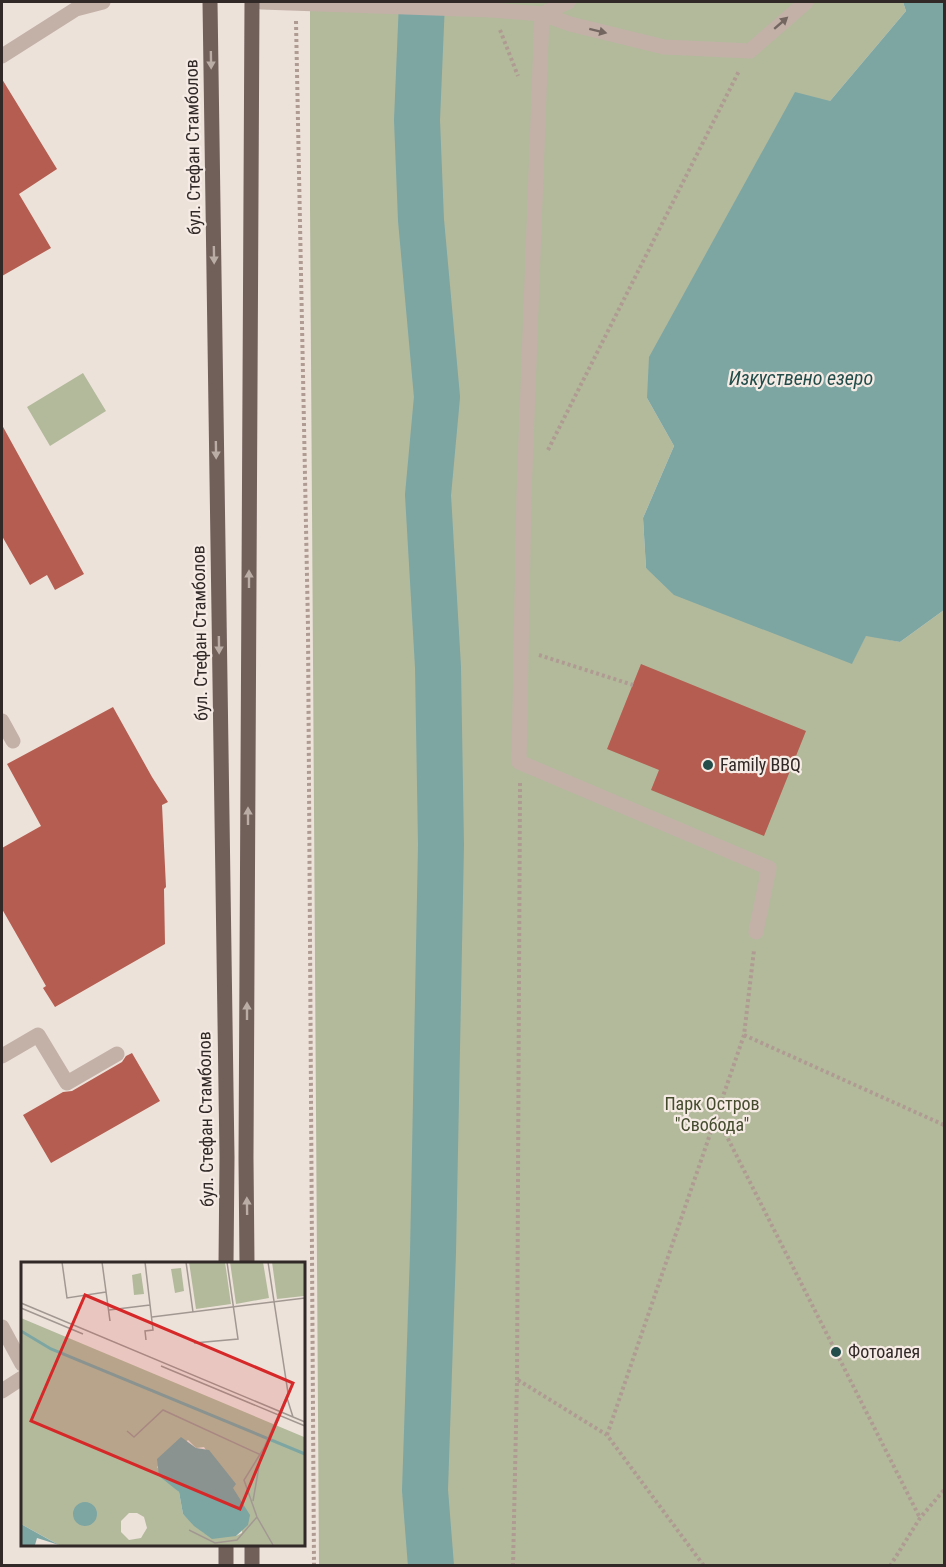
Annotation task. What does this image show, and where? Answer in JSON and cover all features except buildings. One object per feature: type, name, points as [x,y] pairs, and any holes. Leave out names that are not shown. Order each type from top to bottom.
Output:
[{"type":"main road","name":"бул. Стефан Стамболов","points":[[210,2],[226,1262]]},
{"type":"main road","points":[[248,1262],[246,1146],[252,2]]},
{"type":"main road","points":[[226,1546],[226,1566]]},
{"type":"main road","points":[[252,1546],[252,1566]]},
{"type":"street","points":[[2,56],[74,5],[103,2]]},
{"type":"street","points":[[261,2],[492,10],[542,14],[570,24],[664,46],[750,51],[806,2]]},
{"type":"street","points":[[542,14],[568,2]]},
{"type":"street","points":[[542,14],[524,496],[519,762],[769,868],[756,932]]},
{"type":"street","points":[[2,720],[13,741]]},
{"type":"street","points":[[2,1056],[38,1035],[67,1083],[117,1054]]},
{"type":"street","points":[[2,1327],[21,1362]]},
{"type":"street","points":[[2,1391],[21,1379]]},
{"type":"path","points":[[295,2],[308,627],[314,1566]]},
{"type":"path","points":[[492,10],[521,85]]},
{"type":"path","points":[[546,454],[750,51]]},
{"type":"path","points":[[521,649],[633,685]]},
{"type":"path","points":[[513,1566],[517,1380],[519,762]]},
{"type":"path","points":[[607,1435],[744,1035],[756,932]]},
{"type":"path","points":[[744,1035],[945,1125]]},
{"type":"path","points":[[717,1117],[920,1518]]},
{"type":"path","points":[[517,1380],[607,1435],[704,1566]]},
{"type":"path","points":[[890,1566],[920,1518],[945,1490]]},
{"type":"green space","name":"Парк Остров \"Свобода\"","points":[[310,2],[903,2],[906,11],[830,101],[647,398],[674,446],[643,518],[646,568],[852,663],[866,635],[900,642],[944,610],[944,1565],[319,1565]]},
{"type":"green space","points":[[83,373],[106,411],[50,446],[27,407]]},
{"type":"water","name":"Изкуствено езеро","points":[[903,2],[944,2],[944,610],[900,642],[866,636],[852,664],[674,595],[646,568],[643,518],[674,446],[647,398],[649,357],[795,92],[830,101],[906,11]]},
{"type":"waterway","points":[[422,2],[417,120],[421,220],[437,397],[428,495],[438,667],[441,845],[433,1253],[425,1490],[431,1566]]},
{"type":"place","name":"Family BBQ","points":[[708,765]]},
{"type":"place","name":"Фотоалея","points":[[836,1352]]}]
